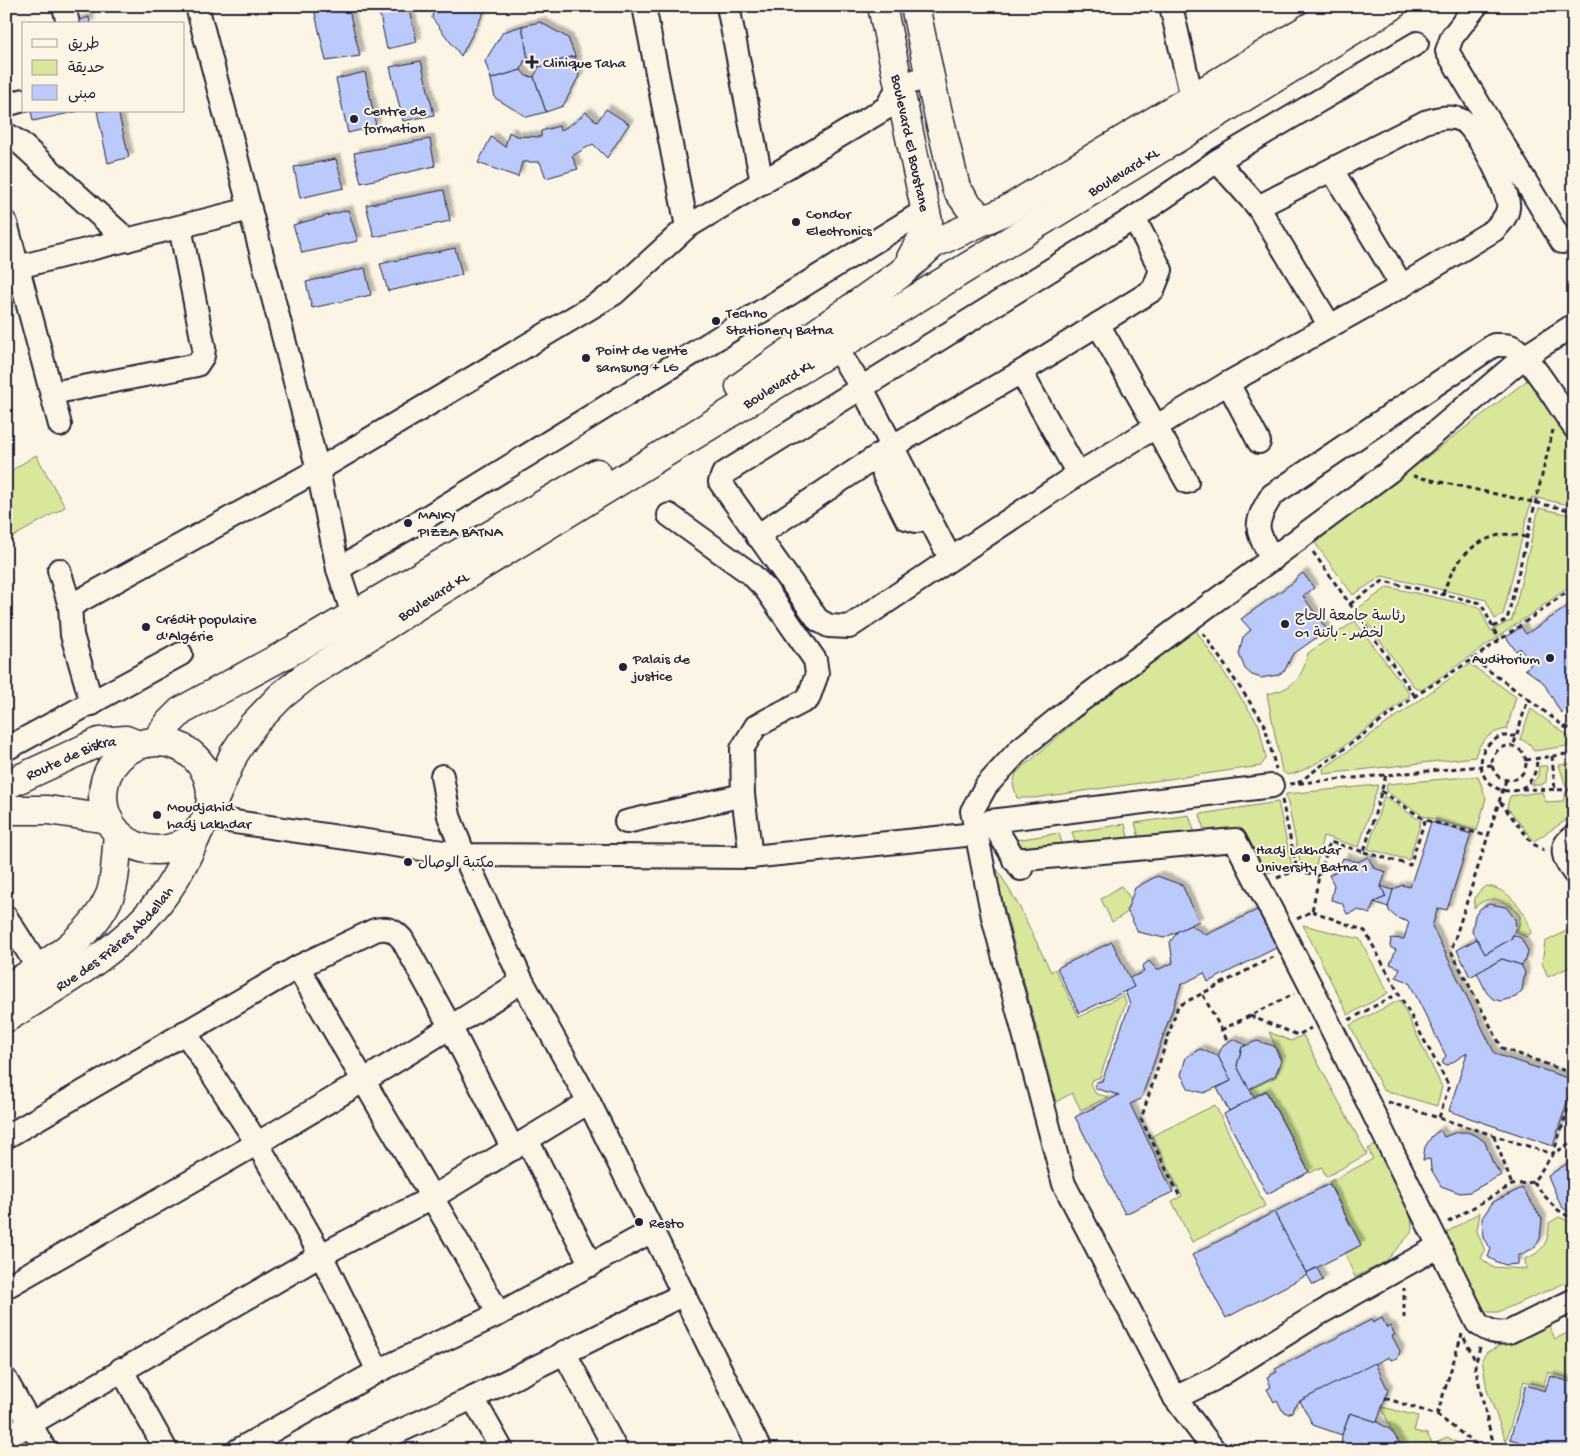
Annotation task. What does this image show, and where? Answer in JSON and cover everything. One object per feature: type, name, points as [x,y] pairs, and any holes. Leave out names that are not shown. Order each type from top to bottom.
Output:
[{"type":"main road","name":"Boulevard El Boustane","points":[[882,6],[896,102],[929,225],[942,283]]},
{"type":"main road","points":[[915,6],[956,188],[968,206],[973,224],[971,265]]},
{"type":"main road","name":"Boulevard KL","points":[[147,743],[181,712],[295,649],[711,408],[900,274],[929,225],[973,224],[1007,210],[1192,98],[1311,16],[1345,6]]},
{"type":"main road","name":"Boulevard KL","points":[[205,820],[234,754],[259,720],[280,696],[306,676],[1392,6]]},
{"type":"main road","name":"Route de Biskra","points":[[6,785],[99,742],[126,740],[147,743]]},
{"type":"main road","points":[[147,743],[172,744],[187,750],[199,761],[208,775],[212,790],[205,820],[181,845],[165,850],[148,850],[132,844],[113,827],[103,802],[104,784],[110,767],[122,754],[147,743]]},
{"type":"main road","points":[[6,810],[48,810],[113,827]]},
{"type":"main road","name":"Rue des Frères Abdellah","points":[[6,988],[46,980],[97,959],[143,921],[177,877],[205,820]]},
{"type":"main road","name":"Rue des Frères Abdellah","points":[[6,1018],[46,980],[76,940],[99,916],[111,894],[113,827]]},
{"type":"street","points":[[64,6],[68,22]]},
{"type":"street","points":[[197,6],[318,470],[338,569],[351,615],[362,640]]},
{"type":"street","points":[[644,6],[687,227]]},
{"type":"street","points":[[728,6],[762,183]]},
{"type":"street","points":[[1171,6],[1192,98]]},
{"type":"street","points":[[1476,6],[1452,37],[1447,51],[1562,242]]},
{"type":"street","points":[[1258,207],[1425,122],[1445,117],[1457,119],[1470,126],[1505,186],[1509,207],[1504,219],[1494,230],[1402,286],[1156,425],[950,558],[849,627],[838,628],[829,626],[818,620],[720,482],[720,476],[1134,218],[1217,161],[1416,43]]},
{"type":"street","points":[[70,606],[318,470],[615,293],[687,227],[896,102],[932,86]]},
{"type":"street","points":[[6,104],[22,100]]},
{"type":"street","points":[[6,134],[19,142],[127,240]]},
{"type":"street","points":[[1217,161],[1258,207],[1330,326]]},
{"type":"street","points":[[1332,170],[1402,286]]},
{"type":"street","points":[[18,267],[250,209]]},
{"type":"street","points":[[757,536],[1153,290],[1161,270],[1134,218]]},
{"type":"street","points":[[6,223],[60,425]]},
{"type":"street","points":[[338,569],[929,225]]},
{"type":"street","points":[[52,393],[198,365],[202,361],[204,348],[180,227]]},
{"type":"street","points":[[1098,324],[1187,482]]},
{"type":"street","points":[[1574,325],[1524,357],[1390,471],[1302,538],[1072,706],[1020,749],[986,786],[972,811],[983,827],[1018,864],[1235,840],[1482,1327],[1498,1334],[1508,1332],[1574,1300]]},
{"type":"street","points":[[1273,559],[1258,535],[1262,511],[1272,495],[1494,345],[1505,344],[1514,347],[1524,357],[1571,423]]},
{"type":"street","points":[[836,348],[862,388],[894,452]]},
{"type":"street","points":[[1021,372],[1078,474]]},
{"type":"street","points":[[1228,383],[1259,442]]},
{"type":"street","points":[[894,452],[883,469],[884,475],[906,518],[916,521],[929,518],[950,558]]},
{"type":"street","points":[[669,515],[751,574],[765,588],[815,660],[817,674],[808,699],[756,726],[746,738],[742,749],[743,795],[751,857]]},
{"type":"street","points":[[59,570],[70,606],[72,635],[92,704]]},
{"type":"street","points":[[6,750],[181,654]]},
{"type":"street","points":[[442,776],[449,816],[464,855],[522,981],[589,1102],[760,1450]]},
{"type":"street","points":[[205,820],[464,855],[751,857],[983,827],[1276,785]]},
{"type":"street","points":[[626,822],[743,795]]},
{"type":"street","points":[[983,827],[993,917],[1064,1184],[1175,1398],[1214,1450]]},
{"type":"street","points":[[1569,866],[1564,846],[1574,836]]},
{"type":"street","points":[[6,917],[46,980]]},
{"type":"street","points":[[6,1137],[298,967],[375,930],[384,928],[394,930],[402,939],[451,1028],[591,1265]]},
{"type":"street","points":[[298,967],[362,1080],[434,1197],[499,1314]]},
{"type":"street","points":[[6,1287],[257,1143],[451,1028],[522,981]]},
{"type":"street","points":[[185,1032],[257,1143],[321,1255],[378,1371]]},
{"type":"street","points":[[6,1438],[321,1255],[434,1197],[589,1102]]},
{"type":"street","points":[[238,1450],[378,1371],[499,1314],[652,1231]]},
{"type":"street","points":[[1175,1398],[1214,1378],[1315,1316],[1404,1266],[1436,1239]]},
{"type":"street","points":[[358,1450],[382,1445],[564,1352],[684,1294]]},
{"type":"street","points":[[564,1352],[616,1450]]},
{"type":"street","points":[[121,1370],[166,1450]]},
{"type":"street","points":[[6,1380],[45,1450]]},
{"type":"street","points":[[473,1398],[502,1450]]},
{"type":"path","points":[[1493,627],[1507,620],[1553,429],[1571,423]]},
{"type":"path","points":[[1390,471],[1574,511]]},
{"type":"path","points":[[1442,594],[1450,574],[1464,554],[1480,543],[1501,535],[1527,537]]},
{"type":"path","points":[[1302,538],[1415,696]]},
{"type":"path","points":[[1350,604],[1383,581],[1481,603],[1499,640]]},
{"type":"path","points":[[1298,783],[1415,696],[1473,659],[1574,587]]},
{"type":"path","points":[[1193,618],[1264,723],[1276,785],[1297,870],[1319,876]]},
{"type":"path","points":[[1473,659],[1574,734]]},
{"type":"path","points":[[1513,747],[1528,698]]},
{"type":"path","points":[[1567,729],[1574,724]]},
{"type":"path","points":[[1516,736],[1500,736],[1492,740],[1485,747],[1480,766],[1488,782],[1503,791],[1521,789],[1574,790]]},
{"type":"path","points":[[1513,747],[1520,751],[1526,760],[1521,775],[1506,780],[1496,774],[1492,765],[1495,754],[1499,750],[1513,747]]},
{"type":"path","points":[[1526,760],[1574,753]]},
{"type":"path","points":[[1552,756],[1555,790]]},
{"type":"path","points":[[1521,789],[1534,776],[1537,758]]},
{"type":"path","points":[[1276,785],[1492,765]]},
{"type":"path","points":[[1364,852],[1386,774]]},
{"type":"path","points":[[1506,780],[1451,951],[1502,1048],[1574,1074]]},
{"type":"path","points":[[1381,791],[1425,820],[1488,836]]},
{"type":"path","points":[[1500,801],[1533,844],[1569,866]]},
{"type":"path","points":[[1179,1195],[1141,1119],[1178,1006],[1202,995],[1286,938],[1312,910],[1319,876],[1330,842],[1410,865],[1425,820]]},
{"type":"path","points":[[1312,910],[1365,930],[1449,1086],[1439,1118]]},
{"type":"path","points":[[1221,1030],[1298,993]]},
{"type":"path","points":[[1249,1016],[1298,1034],[1330,1024],[1399,993]]},
{"type":"path","points":[[1202,995],[1228,1042]]},
{"type":"path","points":[[1436,1239],[1512,1185],[1533,1182],[1553,1154],[1574,1091]]},
{"type":"path","points":[[1364,1094],[1553,1154],[1574,1141]]},
{"type":"path","points":[[1494,1136],[1512,1185]]},
{"type":"path","points":[[1533,1182],[1555,1208],[1574,1220]]},
{"type":"path","points":[[1404,1266],[1404,1318]]},
{"type":"path","points":[[1437,1415],[1462,1334],[1482,1327]]},
{"type":"path","points":[[1482,1327],[1475,1366],[1497,1450]]},
{"type":"path","points":[[1385,1398],[1437,1415],[1484,1450]]},
{"type":"green space","points":[[1530,378],[1574,445],[1574,506],[1532,497],[1503,615],[1495,619],[1486,600],[1382,576],[1353,595],[1315,543]]},
{"type":"green space","points":[[36,455],[65,507],[6,541],[6,474]]},
{"type":"green space","points":[[1539,508],[1574,516],[1574,584],[1422,690],[1415,688],[1357,609],[1388,587],[1479,607],[1491,631],[1512,620]]},
{"type":"green space","points":[[1355,621],[1409,693],[1409,697],[1331,754],[1300,772],[1287,775],[1282,771],[1267,694],[1290,686],[1303,670],[1308,653]]},
{"type":"green space","points":[[1195,629],[1259,725],[1266,758],[1261,766],[1034,798],[1017,798],[1013,784],[1016,773],[1108,693]]},
{"type":"green space","points":[[1470,664],[1516,697],[1507,729],[1496,732],[1486,738],[1479,746],[1475,757],[1324,774],[1323,769]]},
{"type":"green space","points":[[1531,709],[1574,740],[1574,745],[1534,751],[1530,744],[1520,739]]},
{"type":"green space","points":[[1574,763],[1574,787],[1566,787],[1559,765]]},
{"type":"green space","points":[[1539,766],[1547,766],[1546,782],[1541,785],[1531,785],[1538,776]]},
{"type":"green space","points":[[1478,776],[1486,798],[1477,831],[1423,816],[1386,791],[1387,784]]},
{"type":"green space","points":[[1378,785],[1359,847],[1323,836],[1315,871],[1301,867],[1286,794]]},
{"type":"green space","points":[[1542,792],[1546,802],[1563,801],[1566,792],[1574,792],[1574,815],[1534,841],[1507,807],[1510,796]]},
{"type":"green space","points":[[1384,796],[1421,821],[1409,860],[1368,849]]},
{"type":"green space","points":[[1278,802],[1292,866],[1257,876],[1237,828],[1204,831],[1200,814]]},
{"type":"green space","points":[[1189,815],[1195,833],[1139,838],[1135,823]]},
{"type":"green space","points":[[1125,824],[1129,841],[1076,845],[1072,832]]},
{"type":"green space","points":[[1059,833],[1063,847],[1018,854],[1010,841]]},
{"type":"green space","points":[[997,869],[1019,906],[1051,972],[1055,969],[1079,1017],[1123,995],[1126,1002],[1100,1077],[1092,1080],[1090,1084],[1096,1094],[1109,1097],[1081,1110],[1072,1093],[1056,1102],[997,880]]},
{"type":"green space","points":[[1121,886],[1131,899],[1128,912],[1112,922],[1101,899]]},
{"type":"green space","points":[[1487,886],[1503,892],[1516,902],[1526,917],[1531,933],[1526,937],[1517,933],[1520,917],[1504,902],[1492,899],[1486,900],[1474,908],[1477,895]]},
{"type":"green space","points":[[1303,925],[1360,939],[1388,993],[1348,1015]]},
{"type":"green space","points":[[1574,927],[1574,965],[1548,977],[1542,963],[1545,942]]},
{"type":"green space","points":[[1400,1000],[1442,1087],[1437,1106],[1383,1090],[1350,1025]]},
{"type":"green space","points":[[1269,1032],[1291,1041],[1303,1035],[1367,1154],[1326,1177],[1322,1167],[1310,1173],[1266,1090],[1254,1096],[1251,1089],[1276,1077],[1282,1061]]},
{"type":"green space","points":[[1215,1105],[1265,1206],[1192,1242],[1172,1201],[1182,1196],[1152,1136]]},
{"type":"green space","points":[[1375,1145],[1393,1176],[1410,1214],[1411,1233],[1384,1263],[1355,1277],[1345,1254],[1361,1245],[1329,1182],[1373,1159],[1368,1149]]},
{"type":"green space","points":[[1480,1212],[1477,1231],[1485,1251],[1481,1258],[1492,1267],[1526,1269],[1525,1259],[1541,1250],[1544,1246],[1548,1236],[1549,1223],[1559,1217],[1574,1223],[1574,1279],[1498,1312],[1488,1312],[1480,1307],[1458,1258],[1444,1234]]},
{"type":"green space","points":[[1548,1323],[1555,1339],[1574,1330],[1574,1380],[1548,1372],[1543,1386],[1524,1381],[1506,1441],[1487,1390],[1482,1359],[1487,1352]]},
{"type":"green space","points":[[1382,1407],[1418,1416],[1414,1431],[1427,1434],[1433,1445],[1447,1437],[1471,1450],[1404,1450],[1391,1430]]},
{"type":"building","points":[[6,6],[28,6],[6,11]]},
{"type":"building","points":[[329,6],[348,6],[360,56],[326,61],[314,9]]},
{"type":"building","points":[[378,6],[408,6],[417,42],[387,49]]},
{"type":"building","points":[[434,6],[478,6],[484,12],[461,56],[432,18]]},
{"type":"building","points":[[89,17],[90,22],[75,22]]},
{"type":"building","points":[[540,22],[568,38],[575,56],[539,67],[536,60],[528,59],[522,26]]},
{"type":"building","points":[[522,26],[528,59],[524,61],[521,70],[491,79],[485,61],[503,32]]},
{"type":"building","points":[[575,56],[579,76],[563,106],[546,112],[534,77],[539,67]]},
{"type":"building","points":[[421,61],[434,115],[403,121],[390,67]]},
{"type":"building","points":[[521,70],[526,76],[534,77],[546,112],[527,117],[495,98],[491,79]]},
{"type":"building","points":[[365,72],[376,126],[348,133],[336,79]]},
{"type":"building","points":[[606,109],[629,124],[607,158],[593,144],[572,156],[578,169],[546,178],[540,162],[522,162],[518,177],[478,163],[491,137],[505,147],[509,132],[516,136],[541,137],[541,131],[559,126],[560,131],[575,122],[586,112],[597,122]]},
{"type":"building","points":[[31,112],[74,112],[33,121]]},
{"type":"building","points":[[97,112],[118,112],[129,157],[108,163]]},
{"type":"building","points":[[430,139],[435,166],[361,183],[354,153]]},
{"type":"building","points":[[336,159],[344,188],[300,198],[294,167]]},
{"type":"building","points":[[444,190],[450,221],[374,237],[366,205]]},
{"type":"building","points":[[348,210],[358,241],[302,253],[293,225]]},
{"type":"building","points":[[455,248],[462,275],[388,291],[380,264]]},
{"type":"building","points":[[365,268],[371,295],[312,308],[306,282]]},
{"type":"building","name":"رئاسة جامعة الحاج لخضر - باتنة 01","points":[[1303,573],[1314,588],[1303,596],[1327,630],[1292,655],[1285,670],[1278,675],[1261,678],[1252,675],[1245,669],[1239,654],[1243,637],[1251,630],[1241,619],[1295,581]]},
{"type":"building","name":"Auditorium","points":[[1574,599],[1574,704],[1561,713],[1543,682],[1525,669],[1531,665],[1520,648],[1516,651],[1506,637],[1521,627],[1526,634],[1573,603],[1571,600]]},
{"type":"building","points":[[1431,822],[1471,834],[1447,910],[1438,908],[1432,926],[1495,1054],[1574,1080],[1553,1146],[1449,1111],[1467,1053],[1448,1065],[1443,1064],[1446,1056],[1409,982],[1396,977],[1400,968],[1390,964],[1396,950],[1390,947],[1391,938],[1404,939],[1409,922],[1397,918],[1389,911],[1388,903],[1393,890],[1402,885],[1410,887]]},
{"type":"building","points":[[1368,857],[1374,868],[1386,872],[1381,886],[1386,897],[1374,902],[1370,914],[1358,910],[1347,914],[1342,903],[1331,900],[1334,885],[1329,875],[1339,870],[1343,858],[1358,862]]},
{"type":"building","points":[[1157,876],[1182,885],[1199,921],[1164,938],[1138,932],[1127,910],[1135,888]]},
{"type":"building","points":[[1381,886],[1393,890],[1388,907],[1374,902],[1386,897]]},
{"type":"building","points":[[1489,904],[1506,907],[1515,919],[1516,927],[1511,939],[1485,954],[1472,932],[1475,915],[1481,908]]},
{"type":"building","points":[[1261,908],[1280,946],[1208,982],[1204,973],[1181,985],[1141,1099],[1130,1104],[1173,1192],[1125,1214],[1075,1117],[1119,1095],[1097,1089],[1094,1085],[1102,1081],[1130,1004],[1125,991],[1134,987],[1129,978],[1144,972],[1142,966],[1149,961],[1157,970],[1173,963],[1170,942],[1178,931],[1191,925],[1206,935]]},
{"type":"building","points":[[1513,935],[1521,938],[1528,951],[1526,960],[1521,965],[1502,959],[1470,977],[1457,950],[1477,939],[1485,954],[1511,939]]},
{"type":"building","points":[[1112,942],[1134,987],[1079,1013],[1057,968]]},
{"type":"building","points":[[1502,959],[1521,965],[1525,972],[1522,990],[1516,997],[1501,1001],[1493,999],[1487,993],[1477,973]]},
{"type":"building","points":[[1233,1039],[1246,1045],[1242,1047],[1237,1066],[1254,1098],[1229,1111],[1217,1088],[1231,1081],[1218,1056],[1223,1045]]},
{"type":"building","points":[[1257,1041],[1274,1046],[1281,1061],[1275,1076],[1249,1089],[1237,1066],[1242,1047]]},
{"type":"building","points":[[1200,1049],[1218,1056],[1231,1081],[1204,1093],[1189,1089],[1181,1075],[1186,1057]]},
{"type":"building","points":[[1266,1091],[1309,1172],[1267,1194],[1224,1114]]},
{"type":"building","points":[[1440,1130],[1444,1137],[1457,1132],[1467,1132],[1477,1136],[1485,1142],[1492,1161],[1501,1175],[1470,1192],[1460,1193],[1441,1186],[1431,1169],[1430,1159],[1423,1160],[1425,1147],[1432,1136]]},
{"type":"building","points":[[1574,1159],[1574,1216],[1561,1206],[1548,1176]]},
{"type":"building","points":[[1329,1184],[1361,1245],[1306,1273],[1274,1212]]},
{"type":"building","points":[[1522,1188],[1542,1219],[1540,1239],[1534,1248],[1518,1256],[1518,1264],[1506,1265],[1488,1257],[1491,1249],[1483,1238],[1482,1218],[1493,1202]]},
{"type":"building","points":[[1274,1212],[1307,1275],[1226,1318],[1192,1255]]},
{"type":"building","points":[[1317,1268],[1323,1280],[1313,1285],[1306,1273]]},
{"type":"building","points":[[1382,1318],[1387,1328],[1390,1326],[1395,1335],[1392,1336],[1400,1351],[1398,1358],[1391,1360],[1389,1357],[1300,1401],[1294,1406],[1292,1412],[1288,1414],[1282,1410],[1277,1400],[1274,1402],[1267,1389],[1271,1387],[1267,1377],[1277,1372],[1275,1369],[1371,1320],[1373,1323]]},
{"type":"building","points":[[1375,1363],[1388,1390],[1377,1422],[1350,1413],[1342,1435],[1313,1425],[1300,1401]]},
{"type":"building","points":[[1550,1376],[1574,1383],[1569,1398],[1574,1399],[1574,1450],[1547,1450],[1510,1439],[1526,1385],[1545,1391]]},
{"type":"building","points":[[1350,1413],[1377,1422],[1391,1430],[1404,1450],[1341,1450],[1342,1435]]},
{"type":"place","name":"Clinique Taha","points":[[532,62]]},
{"type":"place","name":"Centre de formation","points":[[354,119]]},
{"type":"place","name":"Condor Electronics","points":[[796,222]]},
{"type":"place","name":"Techno Stationery Batna","points":[[716,321]]},
{"type":"place","name":"Point de vente samsung + LG","points":[[586,358]]},
{"type":"place","name":"MAIKY PIZZA BATNA","points":[[408,523]]},
{"type":"place","name":"رئاسة جامعة الحاج لخضر - باتنة 01","points":[[1285,624]]},
{"type":"place","name":"Crédit populaire d'Algérie","points":[[146,627]]},
{"type":"place","name":"Auditorium","points":[[1550,658]]},
{"type":"place","name":"Palais de justice","points":[[623,667]]},
{"type":"place","name":"Moudjahid hadj Lakhdar","points":[[157,815]]},
{"type":"place","name":"Hadj Lakhdar University Batna 1","points":[[1246,858]]},
{"type":"place","name":"مكتبة الوصال","points":[[408,862]]},
{"type":"place","name":"Resto","points":[[639,1222]]}]
